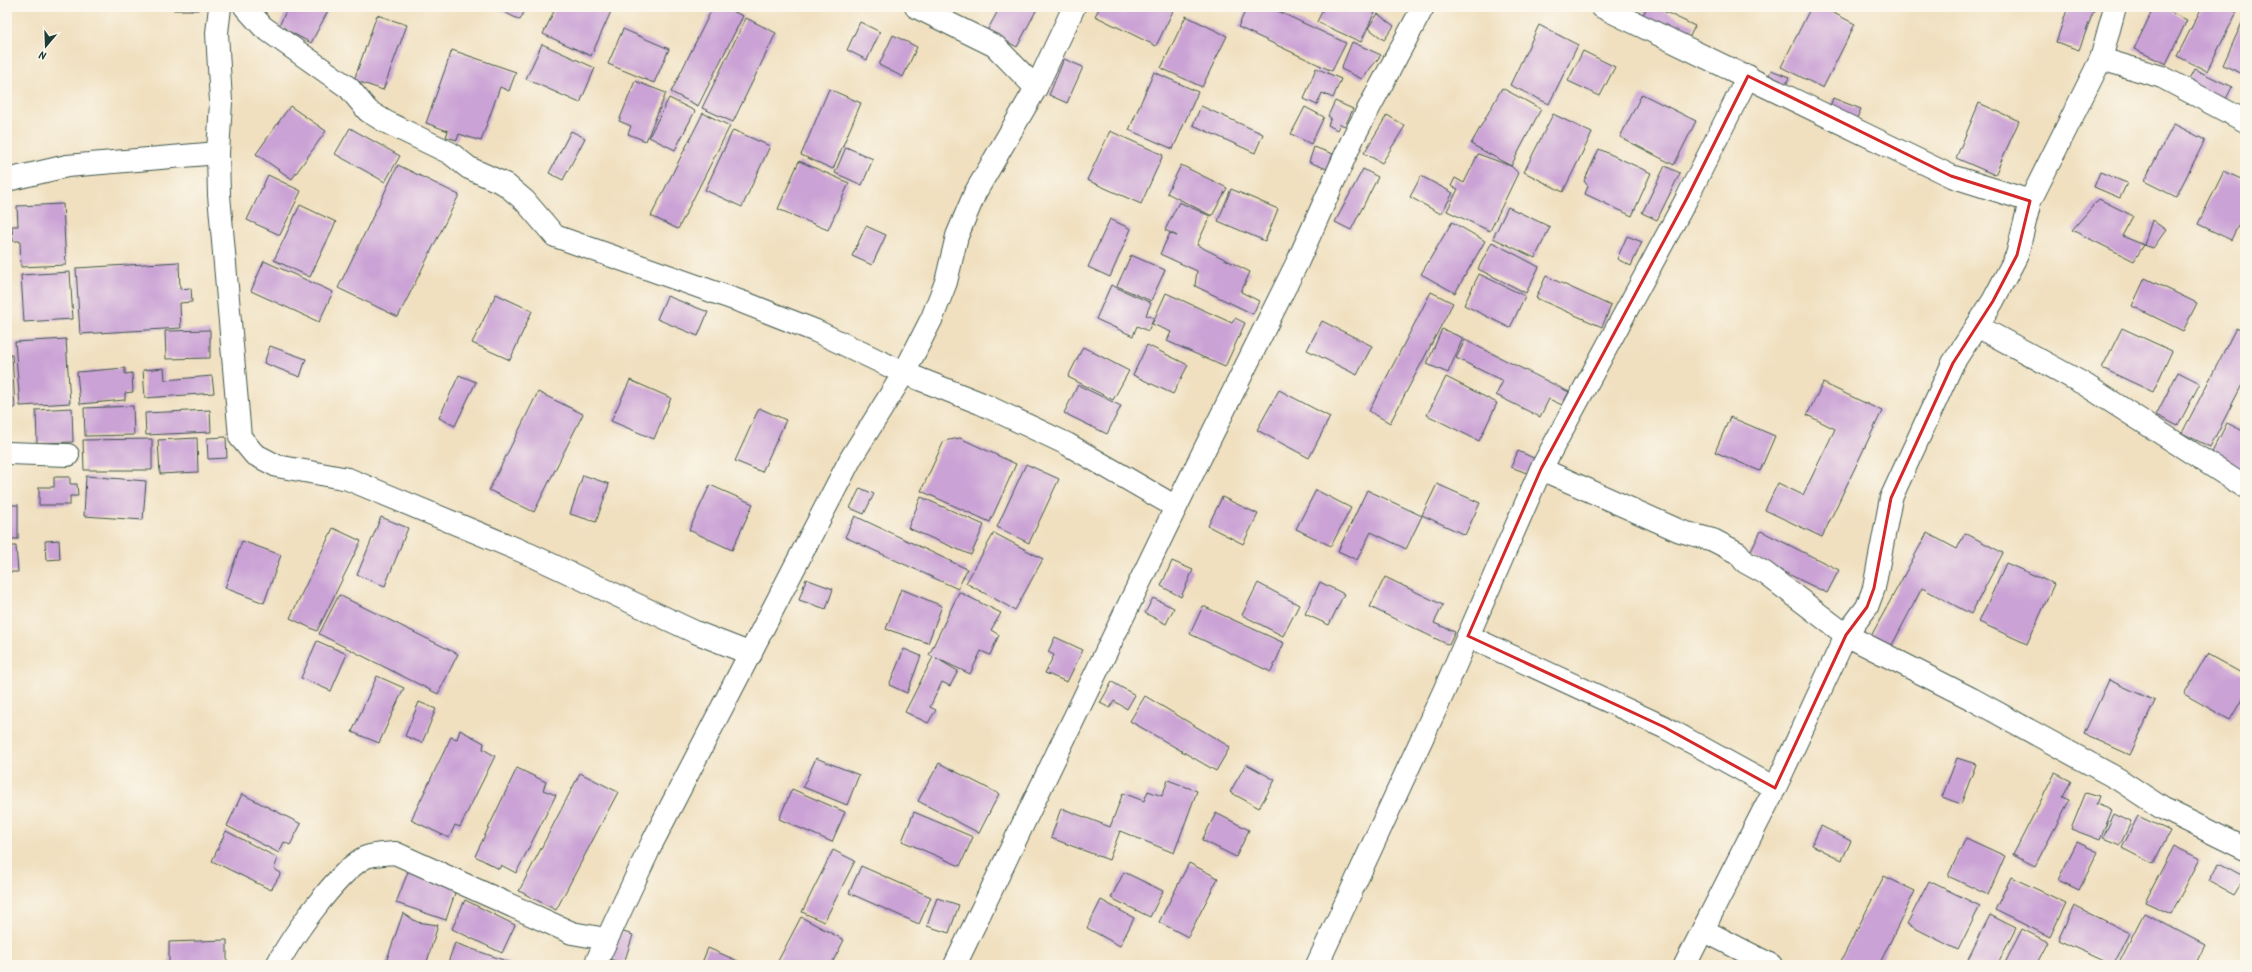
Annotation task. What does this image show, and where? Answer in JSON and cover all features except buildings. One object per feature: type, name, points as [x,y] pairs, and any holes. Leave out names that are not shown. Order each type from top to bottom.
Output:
[{"type":"street","points":[[220,7],[216,33],[221,102],[218,153],[219,195],[240,437],[254,454],[277,466],[348,479],[531,555],[695,632],[751,654]]},
{"type":"street","points":[[245,7],[263,27],[349,88],[368,111],[386,122],[450,152],[469,168],[505,184],[525,201],[555,236],[745,303],[816,331],[904,373],[980,403],[1067,444],[1176,507]]},
{"type":"street","points":[[916,7],[995,46],[1036,88]]},
{"type":"street","points":[[595,965],[652,843],[851,458],[904,373],[932,318],[946,282],[956,236],[975,193],[1036,88],[1074,7]]},
{"type":"street","points":[[954,965],[1176,507],[1298,261],[1354,136],[1423,7]]},
{"type":"street","points":[[1602,7],[1748,76],[1951,176],[2030,201]]},
{"type":"street","points":[[1685,965],[1775,788],[1846,635],[1867,607],[1874,588],[1891,498],[1953,362],[1993,301],[2017,255],[2030,201],[2101,59],[2115,7]]},
{"type":"street","points":[[2101,59],[2162,77],[2245,120]]},
{"type":"street","points":[[1316,965],[1468,636],[1541,469],[1687,198],[1748,76]]},
{"type":"street","points":[[7,180],[67,166],[218,153]]},
{"type":"street","points":[[1977,326],[2084,384],[2245,487]]},
{"type":"street","points":[[7,453],[68,455]]},
{"type":"street","points":[[1541,469],[1680,531],[1713,540],[1738,553],[1745,562],[1765,573],[1846,635],[1972,699],[2118,779],[2162,808],[2245,849]]},
{"type":"street","points":[[1468,636],[1664,727],[1775,788]]},
{"type":"street","points":[[277,965],[288,944],[342,876],[364,858],[395,853],[572,933],[606,939]]},
{"type":"street","points":[[1703,930],[1771,965]]},
{"type":"highlighted area","points":[[1748,76],[1951,176],[2030,201],[2017,255],[1993,301],[1953,363],[1891,498],[1874,588],[1867,607],[1846,635],[1775,788],[1664,727],[1468,636],[1541,469],[1687,198]]}]
